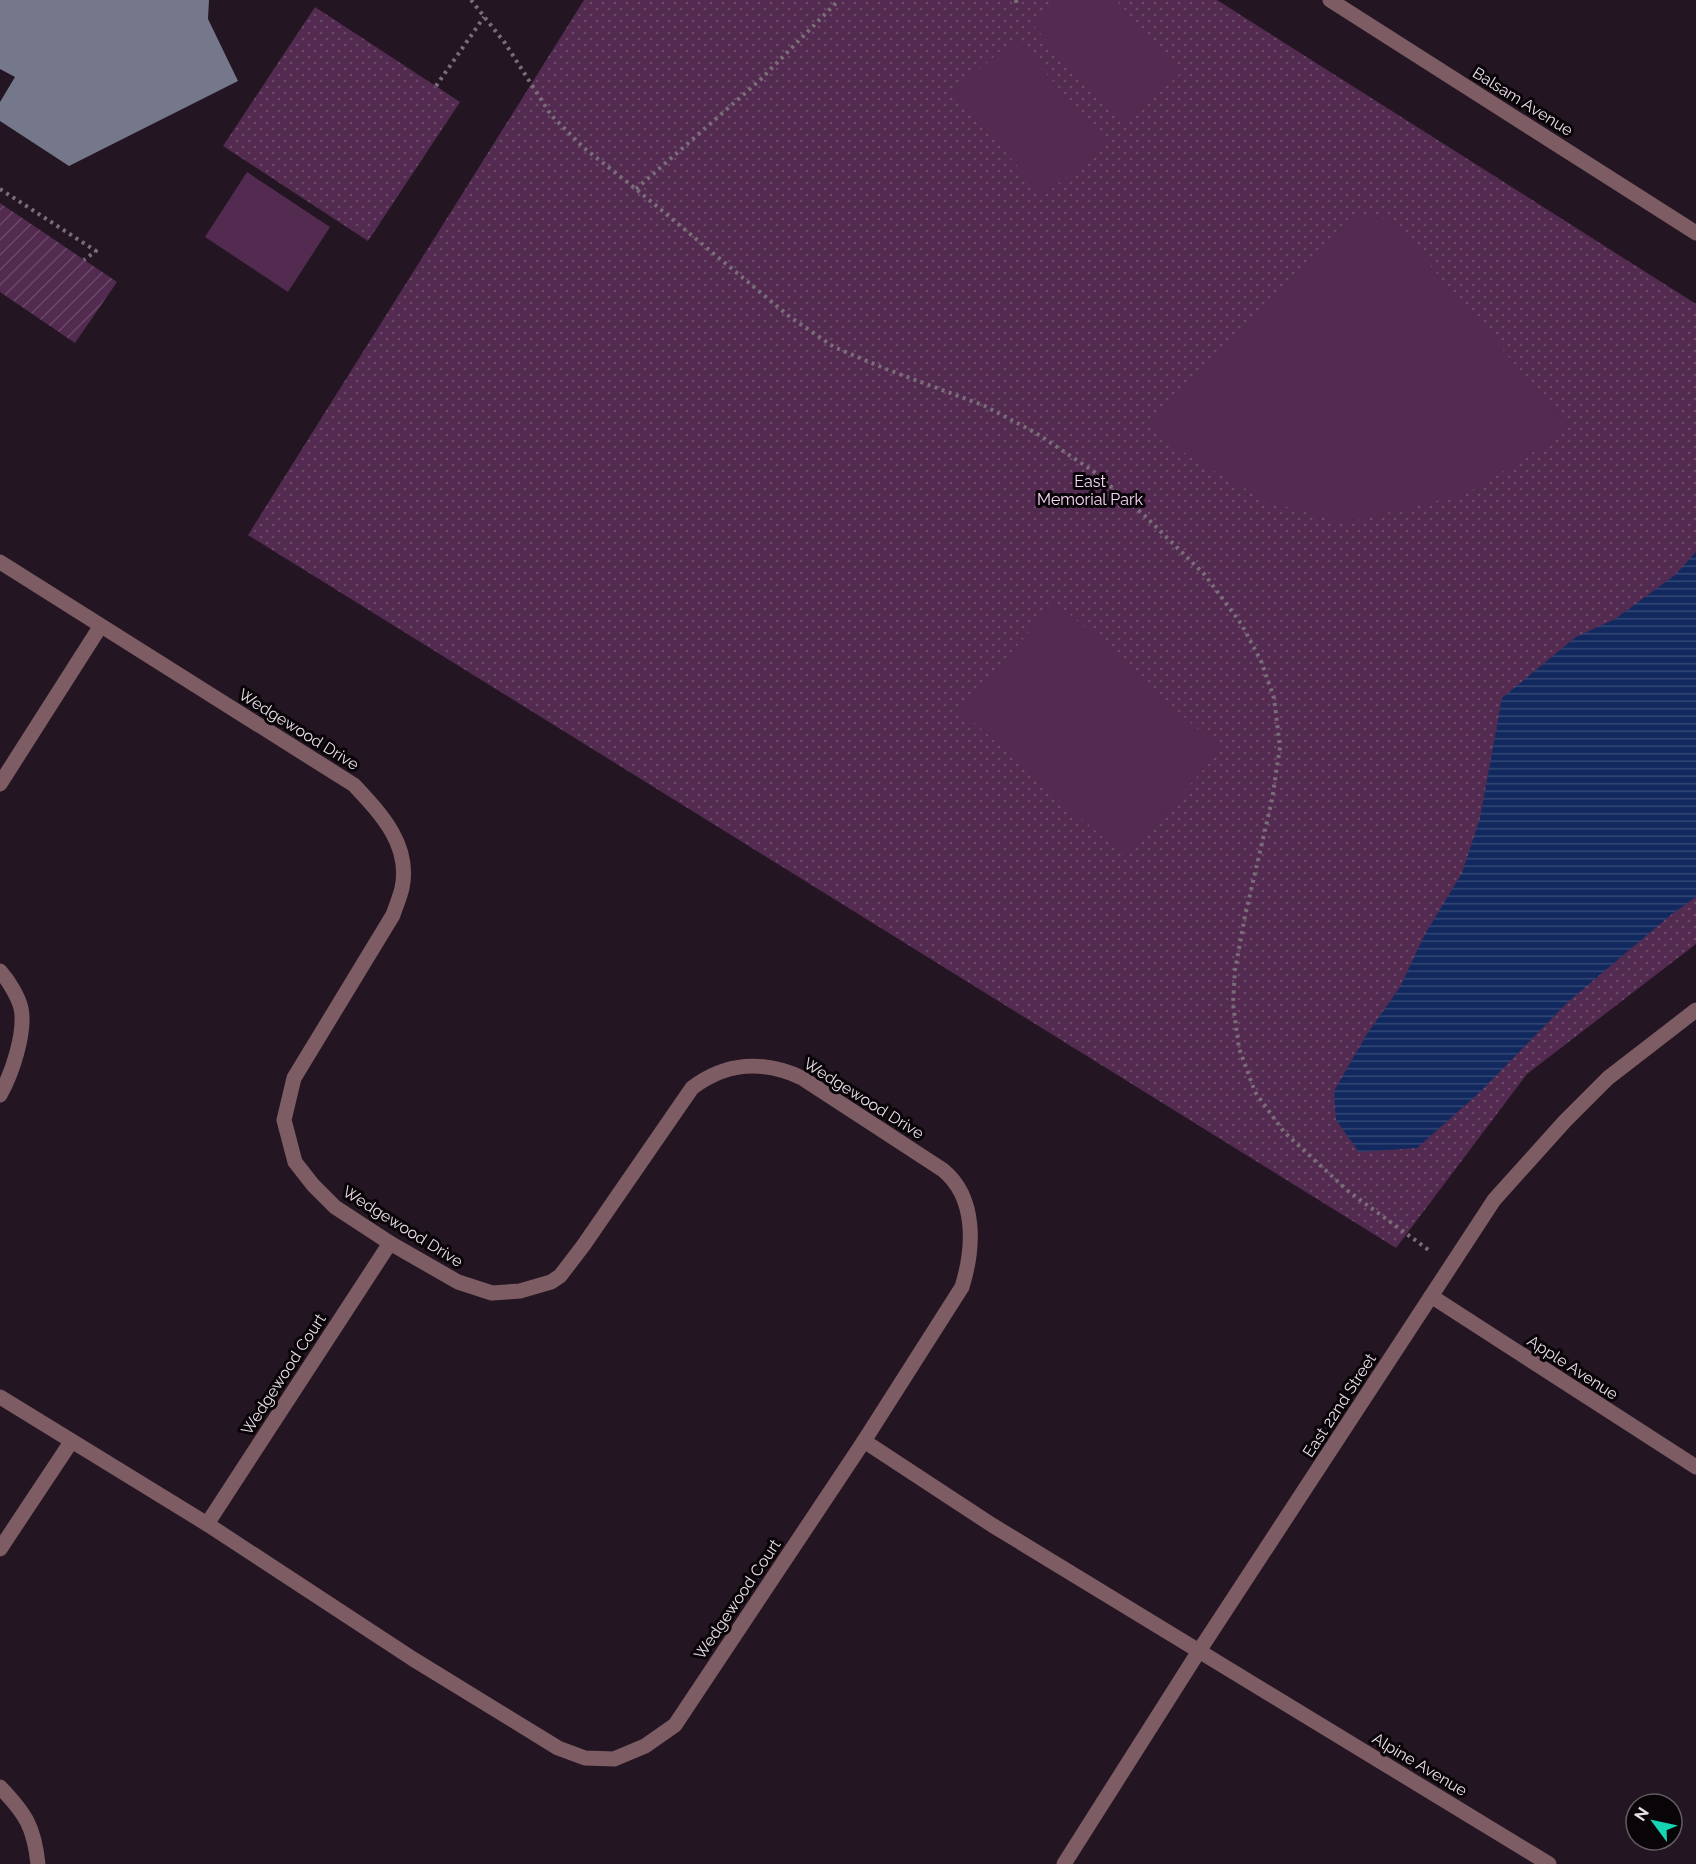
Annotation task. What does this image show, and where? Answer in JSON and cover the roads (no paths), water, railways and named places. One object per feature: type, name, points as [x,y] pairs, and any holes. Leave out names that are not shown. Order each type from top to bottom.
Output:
[{"type":"street","name":"Balsam Avenue","points":[[1330,0],[1696,233]]},
{"type":"street","name":"Wedgewood Drive","points":[[0,562],[354,785],[382,814],[391,829],[403,854],[404,867],[402,887],[393,915],[294,1078],[284,1119],[295,1162],[313,1185],[335,1207],[390,1243],[458,1282],[492,1293],[520,1291],[551,1282],[560,1276],[583,1246],[692,1088],[701,1081],[750,1065],[786,1070],[802,1078],[944,1170],[954,1179],[963,1194],[971,1232],[968,1267],[962,1287],[864,1440]]},
{"type":"street","points":[[0,784],[100,627]]},
{"type":"street","points":[[0,970],[21,1007],[22,1022],[17,1053],[8,1081],[0,1095]]},
{"type":"street","name":"East 22nd Street","points":[[1064,1864],[1199,1651],[1494,1200],[1565,1121],[1608,1078],[1696,1010]]},
{"type":"street","name":"Wedgewood Court","points":[[207,1524],[390,1243]]},
{"type":"street","name":"Apple Avenue","points":[[1431,1296],[1696,1467]]},
{"type":"street","name":"Wedgewood Court","points":[[0,1396],[207,1524],[413,1659],[558,1748],[585,1758],[614,1759],[645,1746],[675,1725],[864,1440]]},
{"type":"street","points":[[864,1440],[992,1525],[1199,1651]]},
{"type":"street","points":[[0,1549],[71,1442]]},
{"type":"street","name":"Alpine Avenue","points":[[1199,1651],[1549,1864]]},
{"type":"street","points":[[0,1787],[27,1819],[36,1845],[38,1864]]},
{"type":"water","points":[[1696,552],[1696,897],[1672,914],[1569,1001],[1479,1093],[1417,1148],[1359,1152],[1336,1120],[1334,1091],[1367,1034],[1400,987],[1425,934],[1462,873],[1480,818],[1502,698],[1576,637],[1615,619],[1675,575]]},
{"type":"park label","name":"East Memorial Park","points":[[1090,490]]}]
